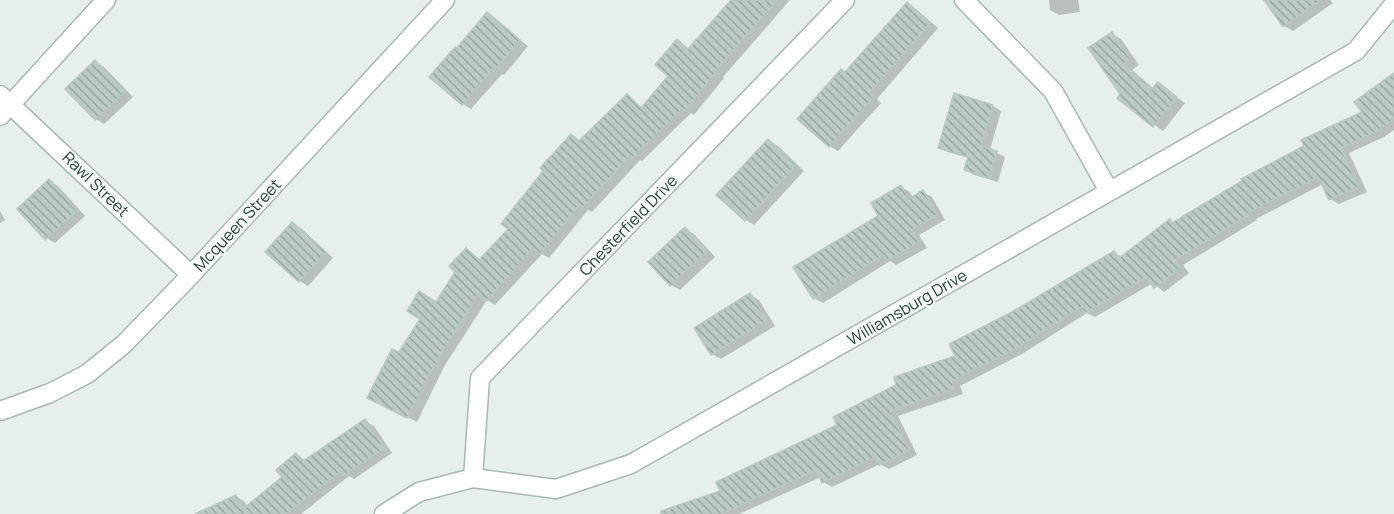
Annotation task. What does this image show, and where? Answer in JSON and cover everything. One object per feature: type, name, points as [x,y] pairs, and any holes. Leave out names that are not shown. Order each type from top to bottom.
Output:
[{"type":"street","points":[[4,105],[106,0]]},
{"type":"street","name":"Mcqueen Street","points":[[0,411],[50,393],[87,374],[124,344],[191,275],[445,0]]},
{"type":"street","name":"Chesterfield Drive","points":[[473,478],[480,378],[845,0]]},
{"type":"street","points":[[964,0],[1053,91],[1109,191]]},
{"type":"street","name":"Williamsburg Drive","points":[[384,514],[418,492],[473,478],[556,489],[631,464],[1356,51],[1394,4]]},
{"type":"street","name":"Rawl Street","points":[[4,105],[191,275]]},
{"type":"building","points":[[731,0],[777,0],[715,71],[684,111],[682,109],[632,158],[630,155],[582,208],[579,205],[540,254],[533,249],[486,301],[478,294],[437,360],[407,418],[367,398],[392,349],[399,352],[420,319],[407,311],[419,291],[436,302],[455,272],[449,266],[466,248],[479,260],[508,229],[501,224],[543,171],[540,168],[571,134],[579,141],[627,94],[641,108],[668,76],[655,65],[677,39],[688,49]]},
{"type":"building","points":[[1264,0],[1321,0],[1283,27]]},
{"type":"building","points":[[907,2],[930,23],[869,93],[873,97],[829,147],[797,119],[841,69],[845,72]]},
{"type":"building","points":[[487,12],[520,40],[462,105],[429,77]]},
{"type":"building","points":[[1112,32],[1131,60],[1124,64],[1151,90],[1158,82],[1177,97],[1153,127],[1117,98],[1120,94],[1088,48]]},
{"type":"building","points":[[95,60],[125,92],[95,120],[65,89]]},
{"type":"building","points":[[1394,73],[1394,119],[1374,133],[1341,148],[1359,187],[1329,200],[1318,177],[1248,213],[1249,215],[1175,260],[1181,267],[1154,288],[1146,277],[1085,313],[1081,307],[1013,350],[952,381],[954,389],[890,411],[909,450],[879,465],[875,457],[822,483],[816,470],[721,514],[661,514],[661,511],[720,491],[716,482],[837,425],[833,417],[896,385],[894,377],[955,356],[949,344],[1012,312],[1114,251],[1119,258],[1170,219],[1172,223],[1242,181],[1241,179],[1304,146],[1301,140],[1362,112],[1354,102]]},
{"type":"building","points":[[954,93],[993,105],[981,146],[997,151],[989,178],[964,170],[968,157],[938,148]]},
{"type":"building","points":[[768,139],[796,165],[745,221],[716,195]]},
{"type":"building","points":[[49,179],[77,211],[45,240],[17,209]]},
{"type":"building","points":[[901,185],[909,199],[923,190],[937,215],[911,230],[919,242],[886,261],[883,255],[813,299],[793,267],[878,216],[871,203]]},
{"type":"building","points":[[292,222],[326,252],[299,282],[265,252]]},
{"type":"building","points":[[685,227],[707,251],[670,286],[648,262]]},
{"type":"building","points":[[750,293],[767,320],[711,355],[694,328]]},
{"type":"building","points":[[365,419],[384,448],[344,475],[341,471],[286,514],[195,514],[236,495],[243,509],[282,477],[276,470],[296,453],[303,461]]}]
